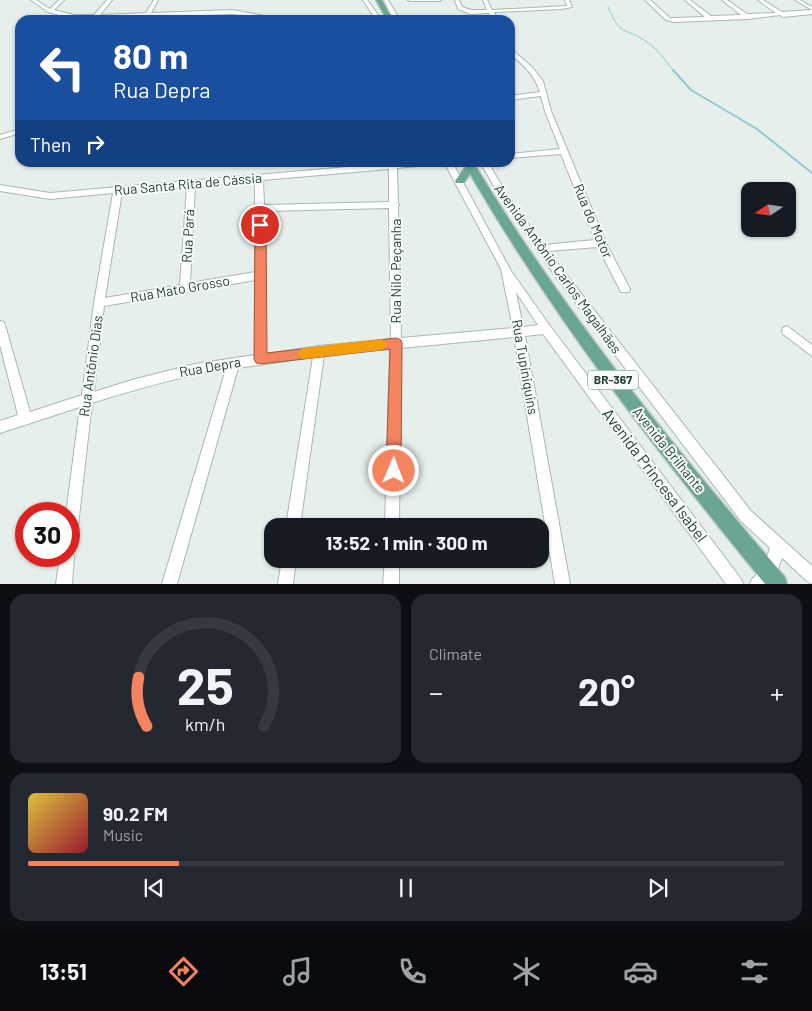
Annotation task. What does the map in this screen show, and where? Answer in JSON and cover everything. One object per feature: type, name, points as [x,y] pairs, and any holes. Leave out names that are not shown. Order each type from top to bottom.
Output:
[{"type":"main road","points":[[379,0],[387,15]]},
{"type":"main road","points":[[460,181],[472,167]]},
{"type":"main road","name":"Avenida Brilhante","points":[[476,167],[518,245],[586,346],[773,579]]},
{"type":"street","points":[[33,0],[50,11],[63,15]]},
{"type":"street","points":[[50,11],[62,0]]},
{"type":"street","points":[[97,15],[110,0]]},
{"type":"street","points":[[147,14],[156,0]]},
{"type":"street","points":[[365,0],[376,15]]},
{"type":"street","points":[[386,0],[394,15]]},
{"type":"street","points":[[410,0],[439,0]]},
{"type":"street","points":[[457,0],[460,8],[464,10],[490,11],[566,8],[570,6],[567,0]]},
{"type":"street","points":[[486,0],[492,15]]},
{"type":"street","points":[[647,0],[668,19],[674,20],[783,15],[812,11]]},
{"type":"street","points":[[687,0],[709,17]]},
{"type":"street","points":[[724,0],[748,17]]},
{"type":"street","points":[[760,0],[783,15]]},
{"type":"street","points":[[797,0],[812,11]]},
{"type":"street","points":[[130,15],[233,12],[252,15]]},
{"type":"street","name":"Rua do Motor","points":[[515,55],[534,73],[540,82],[564,151],[601,244],[626,289]]},
{"type":"street","points":[[515,97],[543,94]]},
{"type":"street","points":[[0,137],[15,132]]},
{"type":"street","points":[[515,156],[564,151]]},
{"type":"street","name":"Rua Santa Rita de Cássia","points":[[0,188],[50,196],[382,167]]},
{"type":"street","name":"Rua Nilo Peçanha","points":[[392,518],[396,343],[393,167]]},
{"type":"street","name":"Rua Tupiniquins","points":[[451,167],[506,269],[519,332],[563,584]]},
{"type":"street","name":"Avenida Antônio Carlos Magalhães","points":[[477,167],[501,192],[608,339],[746,516],[812,576]]},
{"type":"street","points":[[259,178],[261,208],[261,359]]},
{"type":"street","name":"Rua Pará","points":[[185,287],[191,184]]},
{"type":"street","name":"Rua Antônio Dias","points":[[74,502],[99,303],[118,190]]},
{"type":"street","points":[[261,208],[395,205]]},
{"type":"street","points":[[542,248],[601,244]]},
{"type":"street","name":"Avenida Princesa Isabel","points":[[506,269],[546,329],[736,584]]},
{"type":"street","name":"Rua Mato Grosso","points":[[99,303],[260,275]]},
{"type":"street","points":[[0,325],[25,417]]},
{"type":"street","name":"Rua Depra","points":[[0,427],[25,417],[172,374],[318,351],[546,329]]},
{"type":"street","points":[[787,331],[812,351]]},
{"type":"street","points":[[294,518],[318,351]]},
{"type":"street","points":[[169,584],[234,363]]},
{"type":"street","points":[[757,584],[773,579],[778,547]]},
{"type":"street","points":[[64,584],[66,567]]},
{"type":"street","points":[[285,584],[287,568]]},
{"type":"street","points":[[391,584],[392,568]]},
{"type":"waterway","points":[[608,7],[612,17],[620,27],[651,45],[674,71]]},
{"type":"waterway","points":[[673,70],[691,90],[757,129],[812,173]]},
{"type":"slow traffic","points":[[303,353],[382,345]]},
{"type":"route","points":[[260,225],[261,359],[396,343],[394,471]]}]
